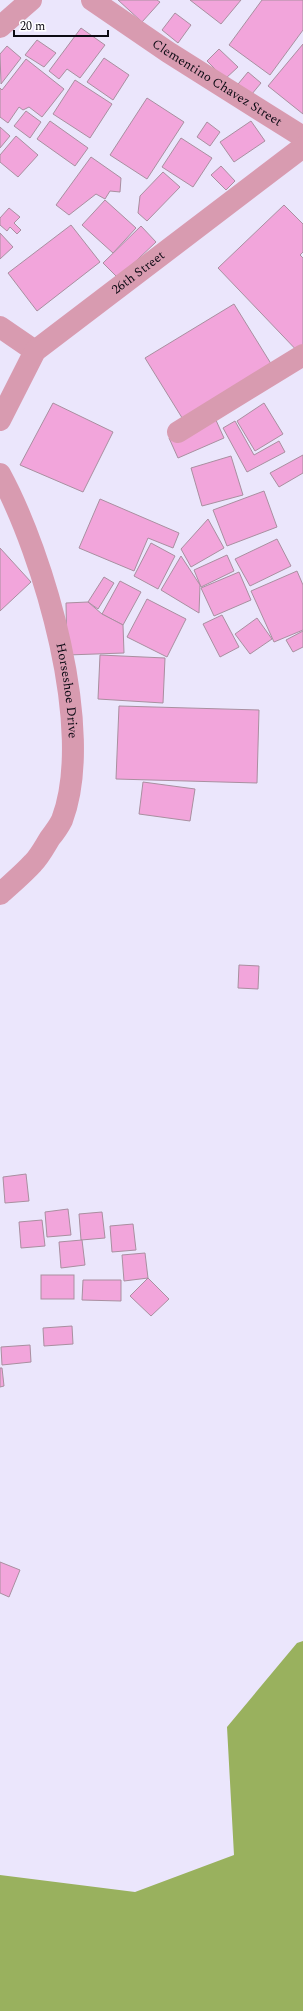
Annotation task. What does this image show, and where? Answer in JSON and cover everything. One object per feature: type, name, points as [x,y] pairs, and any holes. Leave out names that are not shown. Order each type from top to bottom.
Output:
[{"type":"street","points":[[0,27],[31,0]]},
{"type":"street","name":"Clementino Chavez Street","points":[[92,0],[168,52],[303,137]]},
{"type":"street","name":"26th Street","points":[[0,420],[35,351],[303,147]]},
{"type":"street","points":[[0,327],[35,351]]},
{"type":"street","points":[[178,432],[303,355]]},
{"type":"street","name":"Horseshoe Drive","points":[[0,474],[18,510],[44,584],[69,684],[73,740],[70,783],[61,821],[34,862],[0,894]]},
{"type":"green space","points":[[303,1641],[303,2011],[0,2011],[0,1875],[135,1892],[234,1855],[227,1727],[297,1643]]},
{"type":"building","points":[[118,0],[157,0],[160,2],[142,22]]},
{"type":"building","points":[[190,0],[241,0],[221,24]]},
{"type":"building","points":[[262,0],[303,0],[303,30],[270,75],[229,45]]},
{"type":"building","points":[[175,13],[191,25],[178,43],[162,30]]},
{"type":"building","points":[[81,28],[105,45],[80,78],[67,69],[59,79],[49,71]]},
{"type":"building","points":[[37,40],[56,53],[44,67],[25,55]]},
{"type":"building","points":[[303,44],[303,114],[268,86]]},
{"type":"building","points":[[7,46],[21,58],[1,84],[0,54]]},
{"type":"building","points":[[219,49],[238,67],[225,79],[207,61]]},
{"type":"building","points":[[104,58],[129,75],[113,100],[87,82]]},
{"type":"building","points":[[26,59],[64,89],[42,117],[29,107],[23,110],[19,107],[8,123],[0,117],[0,88],[2,90]]},
{"type":"building","points":[[248,72],[261,83],[247,100],[234,89]]},
{"type":"building","points":[[75,80],[112,104],[90,138],[53,114]]},
{"type":"building","points":[[147,98],[184,122],[147,179],[110,155]]},
{"type":"building","points":[[26,111],[41,122],[30,138],[14,126]]},
{"type":"building","points":[[50,121],[88,148],[75,166],[37,139]]},
{"type":"building","points":[[251,121],[265,141],[234,162],[220,142]]},
{"type":"building","points":[[207,122],[220,132],[210,146],[197,137]]},
{"type":"building","points":[[0,127],[10,136],[0,148]]},
{"type":"building","points":[[16,136],[38,155],[18,177],[0,162],[0,155]]},
{"type":"building","points":[[181,138],[212,158],[193,187],[162,167]]},
{"type":"building","points":[[91,157],[121,178],[120,192],[110,191],[105,199],[96,194],[69,215],[56,205]]},
{"type":"building","points":[[221,166],[235,181],[226,190],[211,175]]},
{"type":"building","points":[[163,172],[180,187],[147,221],[138,213],[140,196]]},
{"type":"building","points":[[105,200],[136,228],[113,253],[82,225]]},
{"type":"building","points":[[284,205],[303,224],[303,252],[300,255],[303,258],[303,357],[218,268]]},
{"type":"building","points":[[9,208],[20,217],[14,223],[21,230],[17,234],[10,227],[7,231],[0,225],[0,218]]},
{"type":"building","points":[[71,225],[100,262],[37,311],[8,273]]},
{"type":"building","points":[[141,226],[156,242],[118,278],[103,263]]},
{"type":"building","points":[[0,233],[13,247],[0,259]]},
{"type":"building","points":[[234,304],[278,375],[189,429],[145,358]]},
{"type":"building","points":[[53,403],[113,432],[83,492],[20,465]]},
{"type":"building","points":[[264,403],[283,434],[255,451],[237,421]]},
{"type":"building","points":[[215,418],[224,438],[178,458],[169,438]]},
{"type":"building","points":[[235,421],[254,455],[279,441],[285,452],[247,472],[223,428]]},
{"type":"building","points":[[303,455],[303,473],[279,487],[270,473]]},
{"type":"building","points":[[231,456],[243,495],[202,506],[191,468]]},
{"type":"building","points":[[264,491],[277,527],[227,546],[213,510]]},
{"type":"building","points":[[100,499],[179,533],[173,548],[148,538],[134,571],[79,548]]},
{"type":"building","points":[[208,519],[224,548],[191,567],[181,549]]},
{"type":"building","points":[[277,539],[291,566],[250,586],[235,559]]},
{"type":"building","points":[[151,543],[175,556],[158,589],[134,576]]},
{"type":"building","points":[[0,548],[31,582],[0,611]]},
{"type":"building","points":[[227,555],[234,571],[201,587],[194,570]]},
{"type":"building","points":[[181,556],[200,585],[199,613],[161,590]]},
{"type":"building","points":[[297,571],[303,585],[303,630],[274,642],[251,591]]},
{"type":"building","points":[[239,572],[251,600],[214,616],[201,588]]},
{"type":"building","points":[[104,577],[114,583],[98,609],[88,602]]},
{"type":"building","points":[[120,581],[141,592],[123,625],[102,614]]},
{"type":"building","points":[[147,599],[186,619],[167,657],[127,637]]},
{"type":"building","points":[[88,602],[102,614],[123,625],[124,653],[67,655],[66,603]]},
{"type":"building","points":[[222,615],[239,647],[220,657],[203,624]]},
{"type":"building","points":[[257,618],[272,639],[250,654],[235,634]]},
{"type":"building","points":[[303,631],[303,647],[293,652],[286,640]]},
{"type":"building","points":[[100,655],[165,658],[163,703],[98,699]]},
{"type":"building","points":[[119,706],[259,710],[257,783],[116,779]]},
{"type":"building","points":[[143,782],[195,789],[190,821],[139,814]]},
{"type":"building","points":[[239,965],[259,966],[258,989],[238,988]]},
{"type":"building","points":[[26,1174],[29,1201],[5,1203],[3,1177]]},
{"type":"building","points":[[68,1209],[71,1235],[47,1237],[45,1212]]},
{"type":"building","points":[[102,1212],[105,1238],[81,1240],[79,1214]]},
{"type":"building","points":[[42,1220],[45,1246],[21,1248],[19,1222]]},
{"type":"building","points":[[133,1224],[136,1250],[112,1252],[110,1226]]},
{"type":"building","points":[[82,1240],[85,1265],[61,1268],[59,1242]]},
{"type":"building","points":[[145,1253],[148,1278],[124,1281],[122,1255]]},
{"type":"building","points":[[41,1275],[74,1275],[74,1299],[41,1299]]},
{"type":"building","points":[[148,1278],[169,1299],[151,1316],[130,1296]]},
{"type":"building","points":[[83,1280],[121,1280],[121,1301],[82,1300]]},
{"type":"building","points":[[72,1326],[73,1344],[44,1346],[43,1328]]},
{"type":"building","points":[[30,1345],[31,1362],[2,1365],[1,1347]]},
{"type":"building","points":[[0,1368],[2,1368],[4,1386],[0,1387]]},
{"type":"building","points":[[0,1562],[20,1570],[9,1597],[0,1593]]}]
